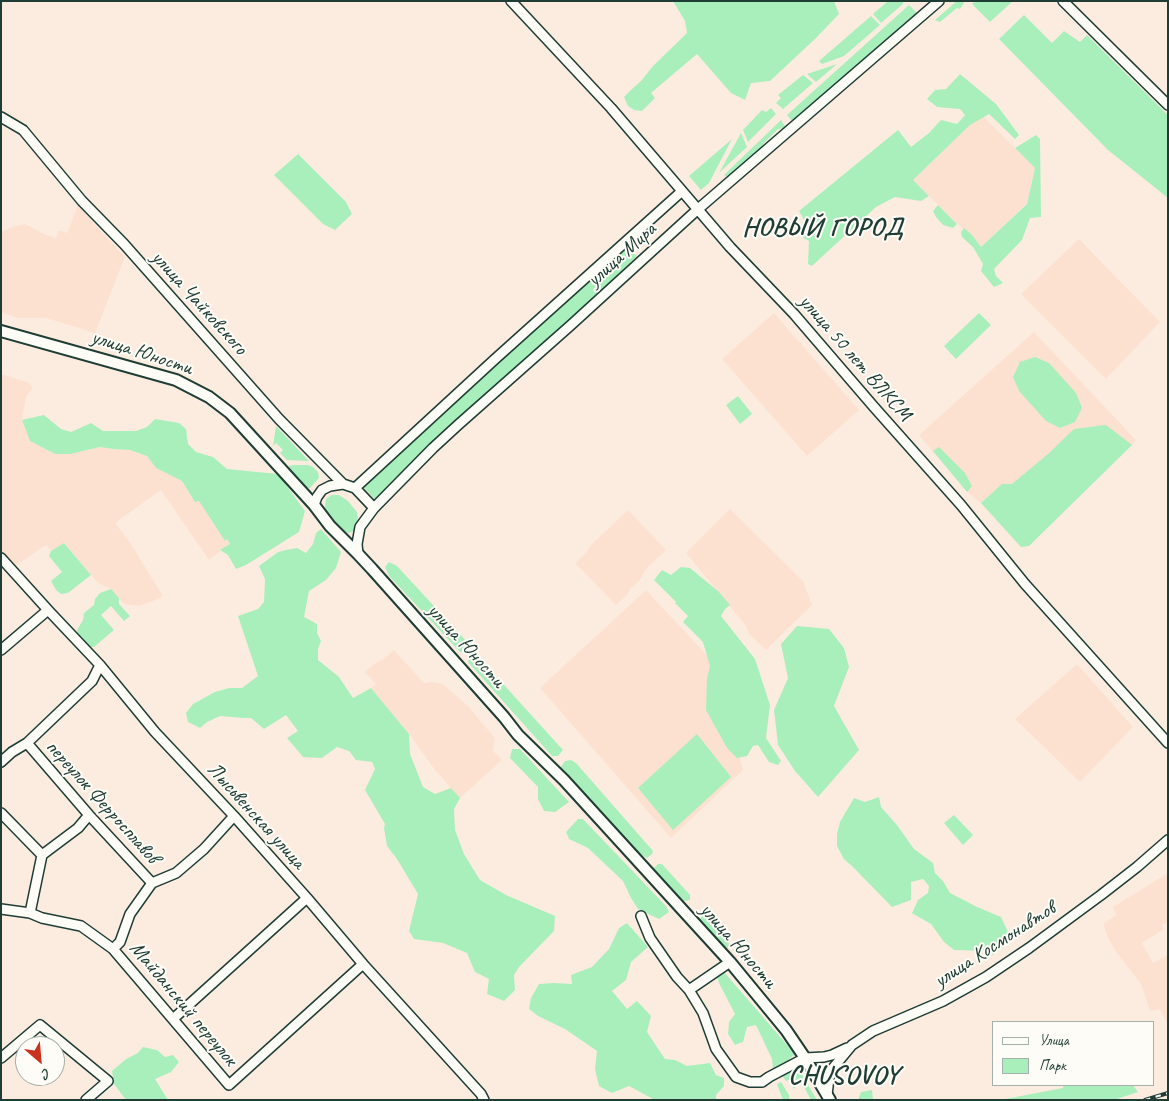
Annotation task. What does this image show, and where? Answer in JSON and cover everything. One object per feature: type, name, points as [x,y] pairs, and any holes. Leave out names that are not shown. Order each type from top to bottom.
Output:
[{"type":"main road","name":"улица Юности","points":[[1,331],[176,380],[209,397],[230,413],[518,734],[564,780],[730,962],[781,1024],[828,1097]]},
{"type":"street","name":"улица 50 лет ВЛКСМ","points":[[511,1],[611,108],[730,247],[794,314],[961,505],[1025,584],[1168,743]]},
{"type":"street","name":"улица Мира","points":[[358,554],[357,544],[360,527],[374,508],[458,425],[697,210],[939,1]]},
{"type":"street","points":[[1063,1],[1168,105]]},
{"type":"street","name":"улица Чайковского","points":[[1,117],[23,130],[82,200],[124,244],[279,419],[343,484],[355,488],[374,508]]},
{"type":"street","name":"улица Мира","points":[[355,488],[681,192]]},
{"type":"street","points":[[314,505],[322,490],[330,486],[343,484]]},
{"type":"street","name":"Лысьвенская улица","points":[[1,558],[100,665],[155,732],[234,816],[484,1100]]},
{"type":"street","points":[[1,650],[48,610]]},
{"type":"street","points":[[1,762],[12,752],[27,743],[92,681],[100,665]]},
{"type":"street","name":"переулок Ферросплавов","points":[[27,743],[152,883]]},
{"type":"street","points":[[1,813],[42,855]]},
{"type":"street","points":[[30,914],[42,855],[78,828],[90,815]]},
{"type":"street","points":[[152,883],[176,873],[204,850],[234,816]]},
{"type":"street","name":"улица Космонавтов","points":[[828,1097],[829,1078],[833,1068],[852,1045],[873,1031],[943,1001],[983,980],[1101,895],[1168,840]]},
{"type":"street","name":"Майданский переулок","points":[[152,883],[130,914],[120,942],[113,949],[228,1085],[363,964]]},
{"type":"street","points":[[173,1019],[307,898]]},
{"type":"street","points":[[1,909],[81,926],[113,949]]},
{"type":"street","points":[[641,916],[650,938],[677,977],[689,990],[703,1013],[716,1049],[736,1077],[750,1082],[762,1082],[769,1076],[804,1058],[832,1055],[852,1045]]},
{"type":"street","points":[[689,990],[730,962]]},
{"type":"street","points":[[1,1058],[40,1025],[108,1081],[86,1100]]},
{"type":"shaded area","points":[[981,114],[1035,168],[1027,203],[981,247],[913,180]]},
{"type":"shaded area","points":[[78,205],[125,257],[95,333],[46,318],[18,318],[1,312],[1,234],[3,231],[25,224],[56,238],[59,230],[67,233]]},
{"type":"shaded area","points":[[1079,239],[1160,322],[1106,379],[1021,294]]},
{"type":"shaded area","points":[[774,313],[859,410],[807,456],[722,359]]},
{"type":"shaded area","points":[[1034,332],[1136,440],[1029,546],[1021,547],[981,503],[967,492],[919,435]]},
{"type":"shaded area","points":[[1,374],[27,382],[33,387],[26,397],[22,420],[30,441],[55,454],[70,454],[100,447],[130,450],[147,456],[156,468],[182,481],[195,502],[199,500],[225,541],[227,539],[230,544],[209,560],[161,490],[115,523],[129,541],[163,596],[140,606],[124,604],[111,589],[98,583],[64,543],[51,551],[46,545],[15,566],[1,552]]},
{"type":"shaded area","points":[[730,509],[803,581],[812,605],[766,650],[749,634],[746,626],[686,553]]},
{"type":"shaded area","points":[[628,510],[666,550],[646,569],[640,580],[616,605],[575,563]]},
{"type":"shaded area","points":[[646,590],[716,665],[743,770],[671,838],[540,688]]},
{"type":"shaded area","points":[[394,650],[424,683],[443,684],[470,708],[495,738],[493,751],[502,760],[460,798],[435,770],[409,734],[371,688],[376,684],[365,672]]},
{"type":"shaded area","points":[[1077,664],[1133,727],[1080,782],[1015,719]]},
{"type":"shaded area","points":[[1168,873],[1168,922],[1162,925],[1164,929],[1142,943],[1153,963],[1168,955],[1168,1025],[1160,1009],[1150,1011],[1141,984],[1117,953],[1108,938],[1103,924],[1116,915],[1113,907]]},
{"type":"green space","points":[[673,1],[834,1],[839,14],[770,81],[751,83],[745,100],[731,93],[697,54],[651,93],[655,98],[642,111],[634,110],[628,106],[624,97],[687,33],[685,21]]},
{"type":"green space","points":[[888,1],[903,1],[903,4],[881,23],[873,14]]},
{"type":"green space","points":[[957,1],[963,1],[964,3],[960,9],[957,8],[940,22],[935,20]]},
{"type":"green space","points":[[975,1],[1013,1],[990,22],[972,4]]},
{"type":"green space","points":[[909,5],[917,13],[792,121],[787,115]]},
{"type":"green space","points":[[1024,15],[1052,43],[1064,31],[1080,42],[1087,35],[1168,115],[1168,198],[1108,150],[999,39]]},
{"type":"green space","points":[[871,16],[880,25],[844,56],[822,64],[819,61]]},
{"type":"green space","points":[[837,64],[816,82],[807,74]]},
{"type":"green space","points":[[960,74],[996,104],[1019,135],[1015,139],[989,114],[970,125],[913,180],[929,196],[921,201],[895,197],[876,207],[812,266],[808,264],[809,241],[793,232],[793,226],[802,224],[804,220],[799,211],[898,130],[911,147],[929,133],[941,120],[957,124],[965,115],[960,109],[937,107],[927,99],[935,90],[946,89]]},
{"type":"green space","points":[[803,75],[813,83],[783,109],[776,103],[781,98],[778,95]]},
{"type":"green space","points":[[771,108],[776,114],[748,142],[743,130],[762,110],[766,112]]},
{"type":"green space","points":[[781,120],[786,128],[778,129],[764,143],[761,149],[728,178],[724,175]]},
{"type":"green space","points":[[741,133],[747,147],[719,173]]},
{"type":"green space","points":[[1036,135],[1040,139],[1041,217],[1030,218],[1022,240],[994,269],[996,276],[1003,283],[994,287],[981,271],[983,264],[973,247],[962,237],[961,232],[964,228],[981,247],[1027,204],[1035,168],[1015,148]]},
{"type":"green space","points":[[732,139],[709,183],[701,190],[689,176]]},
{"type":"green space","points":[[298,154],[346,202],[352,214],[335,230],[323,224],[274,175]]},
{"type":"green space","points":[[938,205],[957,224],[953,228],[943,225],[936,217],[933,211]]},
{"type":"green space","points":[[628,248],[637,256],[586,307],[375,499],[362,486],[559,306]]},
{"type":"green space","points":[[979,313],[991,325],[956,359],[944,346]]},
{"type":"green space","points":[[1035,357],[1049,363],[1076,393],[1082,408],[1075,422],[1060,428],[1046,421],[1019,391],[1013,377],[1020,362]]},
{"type":"green space","points":[[738,396],[752,414],[740,424],[726,405]]},
{"type":"green space","points":[[44,415],[61,429],[71,432],[91,423],[103,431],[136,431],[147,427],[155,419],[179,423],[186,429],[188,444],[196,452],[213,457],[227,469],[278,474],[305,511],[299,532],[246,565],[236,569],[228,555],[220,550],[230,544],[227,539],[225,541],[199,501],[195,502],[182,481],[156,468],[147,456],[130,450],[100,447],[70,454],[55,454],[30,441],[22,420]]},
{"type":"green space","points":[[1106,425],[1132,445],[1029,546],[1021,547],[981,503],[1002,484],[1012,484],[1074,429]]},
{"type":"green space","points":[[276,426],[309,461],[287,460],[280,453],[283,450],[276,443],[273,446]]},
{"type":"green space","points":[[939,447],[965,473],[972,486],[967,492],[933,451]]},
{"type":"green space","points":[[289,466],[313,467],[318,472],[319,478],[310,488],[304,489],[290,471]]},
{"type":"green space","points":[[332,495],[339,495],[348,501],[357,512],[357,528],[354,531],[349,533],[340,531],[327,516],[326,499]]},
{"type":"green space","points":[[321,529],[341,552],[336,568],[326,580],[309,591],[304,617],[317,624],[317,633],[321,641],[318,649],[318,660],[339,677],[353,698],[371,688],[409,734],[410,754],[423,787],[435,794],[451,788],[460,798],[454,809],[455,830],[464,854],[480,880],[506,895],[555,916],[554,931],[519,967],[514,975],[515,990],[504,1001],[487,994],[489,979],[475,972],[467,953],[443,943],[414,939],[409,931],[418,894],[387,846],[385,824],[365,790],[375,769],[372,762],[356,760],[349,751],[337,747],[322,758],[303,757],[287,738],[298,731],[286,715],[264,729],[251,718],[220,716],[207,722],[200,728],[188,722],[186,713],[193,704],[215,692],[229,688],[242,688],[258,676],[238,616],[258,609],[264,602],[265,579],[259,566],[278,552],[297,548],[306,553],[313,544],[316,533]]},
{"type":"green space","points":[[64,543],[91,575],[68,593],[61,594],[56,590],[51,581],[62,572],[49,556],[51,551]]},
{"type":"green space","points":[[389,562],[397,566],[469,644],[469,650],[460,652],[389,576],[385,567]]},
{"type":"green space","points":[[681,567],[690,568],[718,591],[730,605],[721,616],[755,659],[770,705],[766,738],[781,761],[778,765],[769,762],[758,745],[753,746],[747,756],[737,758],[727,748],[706,710],[707,679],[710,666],[703,642],[683,622],[688,616],[654,580],[662,570],[671,575]]},
{"type":"green space","points":[[111,589],[119,598],[119,604],[130,616],[124,621],[111,606],[101,615],[114,630],[94,647],[88,647],[78,635],[77,630],[83,620],[84,613],[94,605],[95,599],[100,593]]},
{"type":"green space","points":[[797,626],[829,629],[844,648],[849,667],[834,706],[859,750],[818,797],[795,771],[778,745],[774,710],[788,678],[781,644]]},
{"type":"green space","points":[[473,654],[476,654],[563,750],[558,756],[552,756],[468,662]]},
{"type":"green space","points":[[697,734],[731,777],[673,830],[638,788]]},
{"type":"green space","points":[[512,749],[520,749],[569,802],[555,812],[544,811],[538,799],[538,787],[510,758]]},
{"type":"green space","points":[[571,760],[576,763],[653,851],[652,854],[647,858],[636,852],[560,768],[565,761]]},
{"type":"green space","points":[[879,797],[881,807],[914,849],[933,863],[935,873],[943,881],[950,893],[1001,917],[1008,932],[1004,939],[1007,944],[993,955],[985,951],[954,950],[944,942],[931,924],[912,913],[918,900],[928,893],[929,886],[923,879],[911,882],[911,900],[892,907],[844,859],[837,846],[840,822],[854,798],[865,802]]},
{"type":"green space","points":[[954,815],[973,835],[963,845],[944,823]]},
{"type":"green space","points":[[578,819],[583,819],[666,906],[669,912],[659,919],[638,909],[623,881],[588,848],[569,839],[566,832]]},
{"type":"green space","points":[[658,864],[662,864],[690,895],[690,900],[681,902],[653,869]]},
{"type":"green space","points":[[709,913],[721,928],[729,944],[728,948],[724,948],[700,919],[703,915]]},
{"type":"green space","points":[[627,923],[648,947],[631,962],[626,980],[612,991],[627,1009],[637,1001],[651,1016],[647,1032],[665,1059],[675,1060],[687,1066],[710,1063],[716,1075],[724,1078],[724,1086],[716,1095],[716,1100],[653,1099],[629,1086],[612,1093],[599,1086],[595,1069],[597,1051],[565,1029],[538,1016],[529,1009],[531,998],[539,984],[572,984],[571,975],[592,967],[609,949],[619,928]]},
{"type":"green space","points":[[724,972],[795,1054],[783,1065],[773,1069],[772,1059],[756,1025],[747,1027],[743,1042],[735,1045],[728,1034],[729,1022],[735,1014],[717,976]]},
{"type":"green space","points":[[143,1047],[157,1050],[165,1057],[173,1055],[179,1062],[171,1072],[155,1079],[168,1100],[126,1100],[114,1084],[112,1071],[126,1059],[138,1053]]},
{"type":"green space","points":[[792,1066],[798,1068],[817,1100],[811,1100],[801,1081],[794,1089],[789,1080],[786,1081],[781,1074]]},
{"type":"green space","points":[[781,1082],[790,1100],[783,1100],[777,1084]]},
{"type":"green space","points":[[1063,1086],[1134,1086],[1138,1092],[1114,1100],[1000,1100],[1063,1088]]},
{"type":"green space","points":[[872,1090],[873,1100],[858,1100],[861,1092]]},
{"type":"railway","points":[[1145,1100],[1168,1093]]},
{"type":"district","name":"НОВЫЙ ГОРОД","points":[[823,228]]},
{"type":"district","name":"CHUSOVOY","points":[[844,1076]]}]
